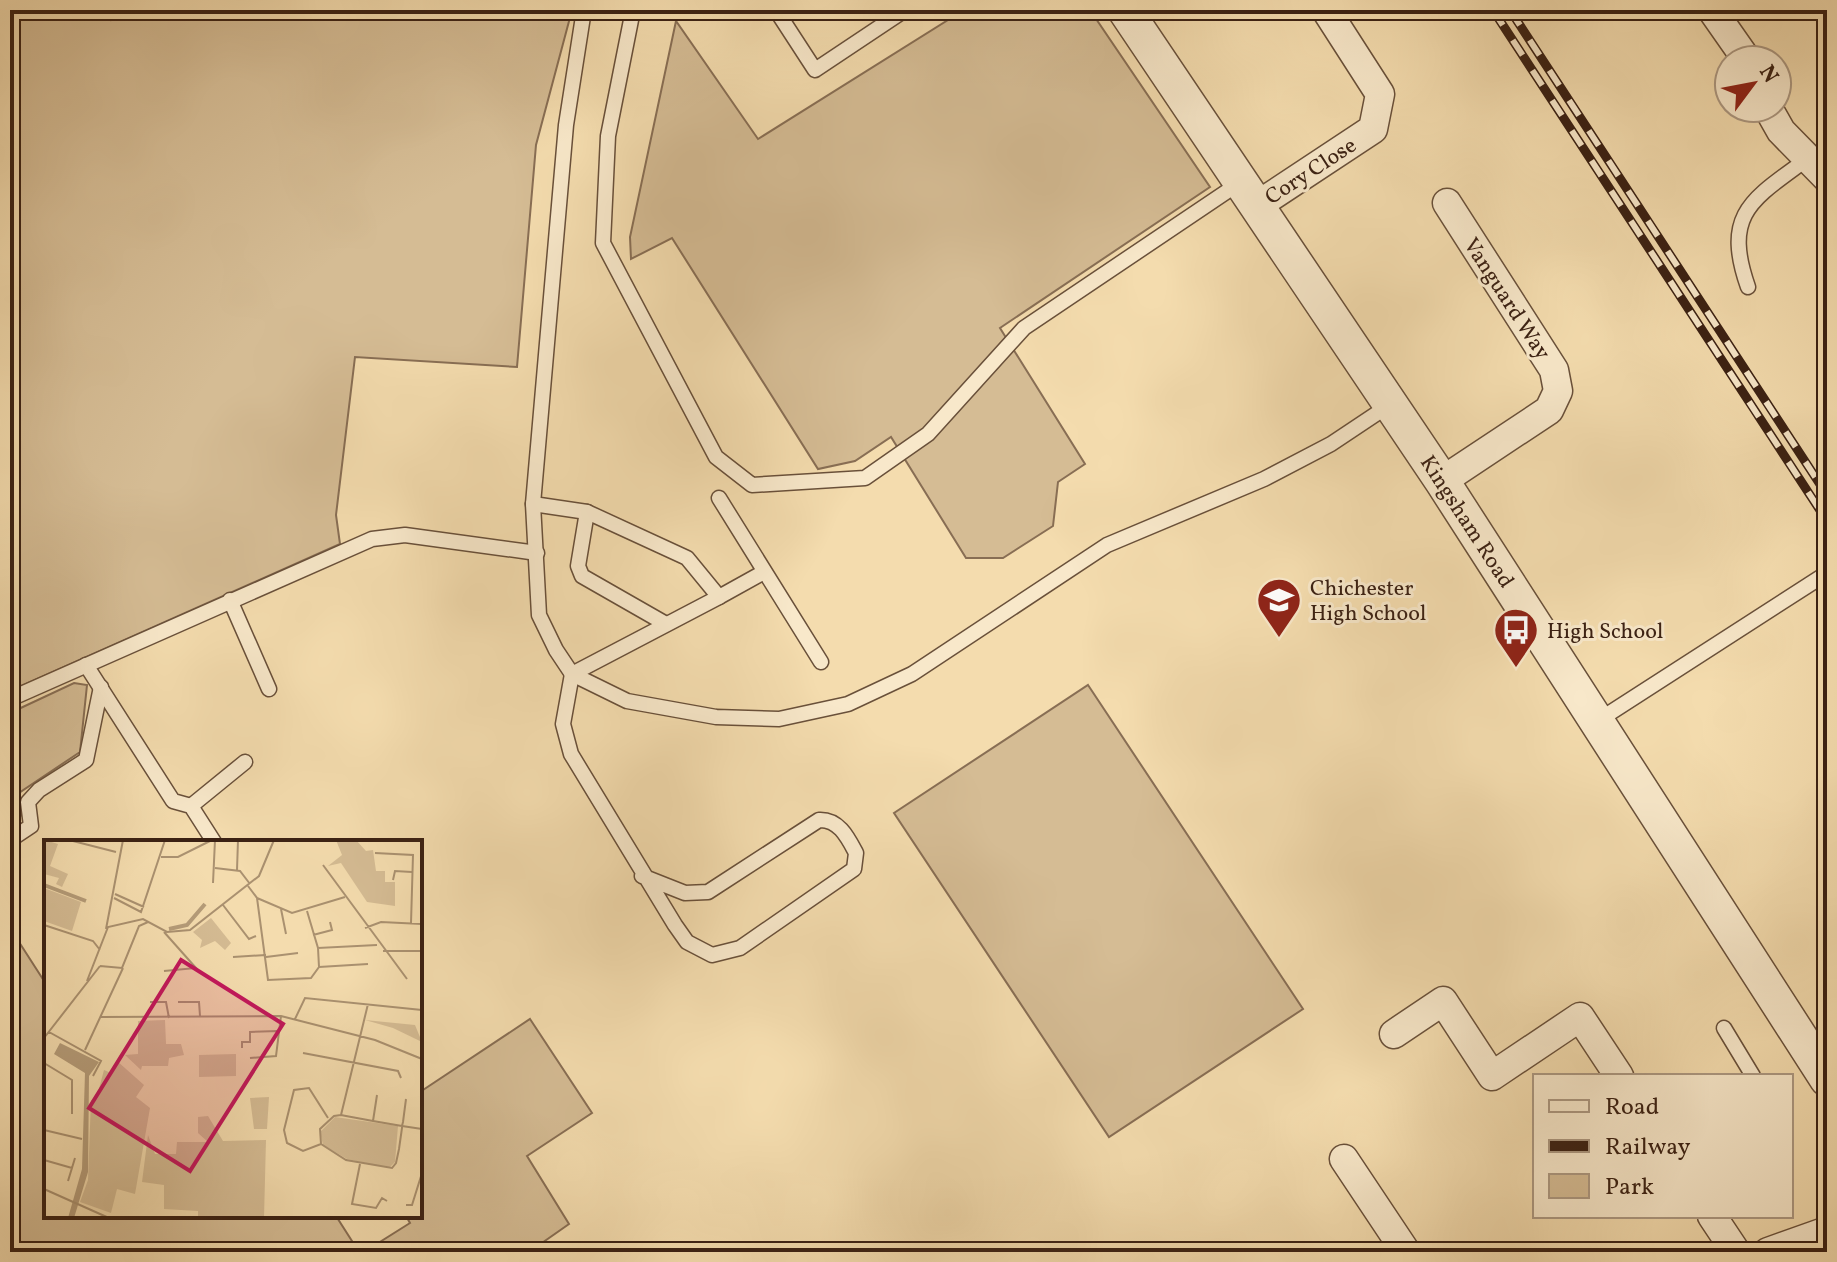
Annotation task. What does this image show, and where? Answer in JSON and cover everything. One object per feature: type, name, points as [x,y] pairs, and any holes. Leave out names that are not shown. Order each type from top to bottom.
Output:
[{"type":"street","name":"Kingsham Road","points":[[1125,10],[1246,195],[1391,404],[1599,720],[1827,1079]]},
{"type":"street","name":"Cory Close","points":[[1246,195],[1373,129],[1380,94],[1326,10]]},
{"type":"street","points":[[1712,10],[1736,44]]},
{"type":"street","points":[[1777,124],[1817,168]]},
{"type":"street","name":"Vanguard Way","points":[[1442,481],[1549,410],[1558,391],[1554,370],[1447,203]]},
{"type":"street","points":[[1394,1034],[1443,1001],[1492,1076],[1580,1017],[1618,1074]]},
{"type":"street","points":[[1344,1159],[1406,1252]]},
{"type":"street","points":[[1713,1218],[1736,1252]]},
{"type":"street","points":[[1768,1252],[1827,1231]]},
{"type":"lane","points":[[584,10],[566,125],[533,504],[539,615],[572,674],[627,701],[716,717],[779,719],[848,704],[912,674],[1107,545],[1264,479],[1331,444],[1391,404]]},
{"type":"lane","points":[[633,10],[608,136],[603,243],[718,459],[752,485],[865,478],[928,434],[1024,328],[1246,195]]},
{"type":"lane","points":[[776,10],[815,70],[905,10]]},
{"type":"lane","points":[[1748,287],[1737,246],[1744,215],[1761,193],[1817,168]]},
{"type":"lane","points":[[719,498],[821,662]]},
{"type":"lane","points":[[533,504],[587,512],[687,558],[719,597]]},
{"type":"lane","points":[[587,512],[578,566],[582,576],[666,624]]},
{"type":"lane","points":[[10,699],[230,600],[386,536],[537,553]]},
{"type":"lane","points":[[572,674],[764,572]]},
{"type":"lane","points":[[1599,720],[1821,577]]},
{"type":"lane","points":[[230,600],[269,689]]},
{"type":"lane","points":[[86,665],[173,801],[191,806],[213,840]]},
{"type":"lane","points":[[572,674],[564,736],[642,876],[687,942],[712,955],[726,954],[854,869],[856,853],[837,825],[829,820],[819,820],[708,892],[685,893],[642,876]]},
{"type":"lane","points":[[16,836],[31,826],[28,802],[39,790],[86,760],[101,687]]},
{"type":"lane","points":[[191,806],[245,762]]},
{"type":"lane","points":[[1724,1028],[1752,1074]]},
{"type":"green space","points":[[22,10],[104,10],[111,20],[150,10],[572,10],[536,145],[517,367],[355,357],[336,515],[340,544],[10,691],[10,17]]},
{"type":"green space","points":[[964,10],[1090,10],[1210,187],[1000,328],[1085,464],[1058,482],[1053,526],[1003,558],[966,558],[891,437],[855,461],[818,469],[672,238],[631,259],[630,237],[676,21],[758,139]]},
{"type":"green space","points":[[74,683],[87,685],[80,752],[19,793],[25,813],[10,823],[10,713]]},
{"type":"green space","points":[[1088,685],[1303,1009],[1109,1137],[894,813]]},
{"type":"green space","points":[[10,928],[44,981],[44,1218],[337,1218],[359,1252],[10,1252]]},
{"type":"green space","points":[[530,1019],[592,1113],[527,1156],[569,1224],[529,1252],[364,1252],[410,1223],[407,1218],[422,1218],[422,1091]]},
{"type":"railway","points":[[1493,10],[1827,521]]},
{"type":"railway","points":[[1510,10],[1827,495]]},
{"type":"place","name":"Chichester High School","points":[[1279,639]]},
{"type":"place","name":"High School","points":[[1516,669]]}]
